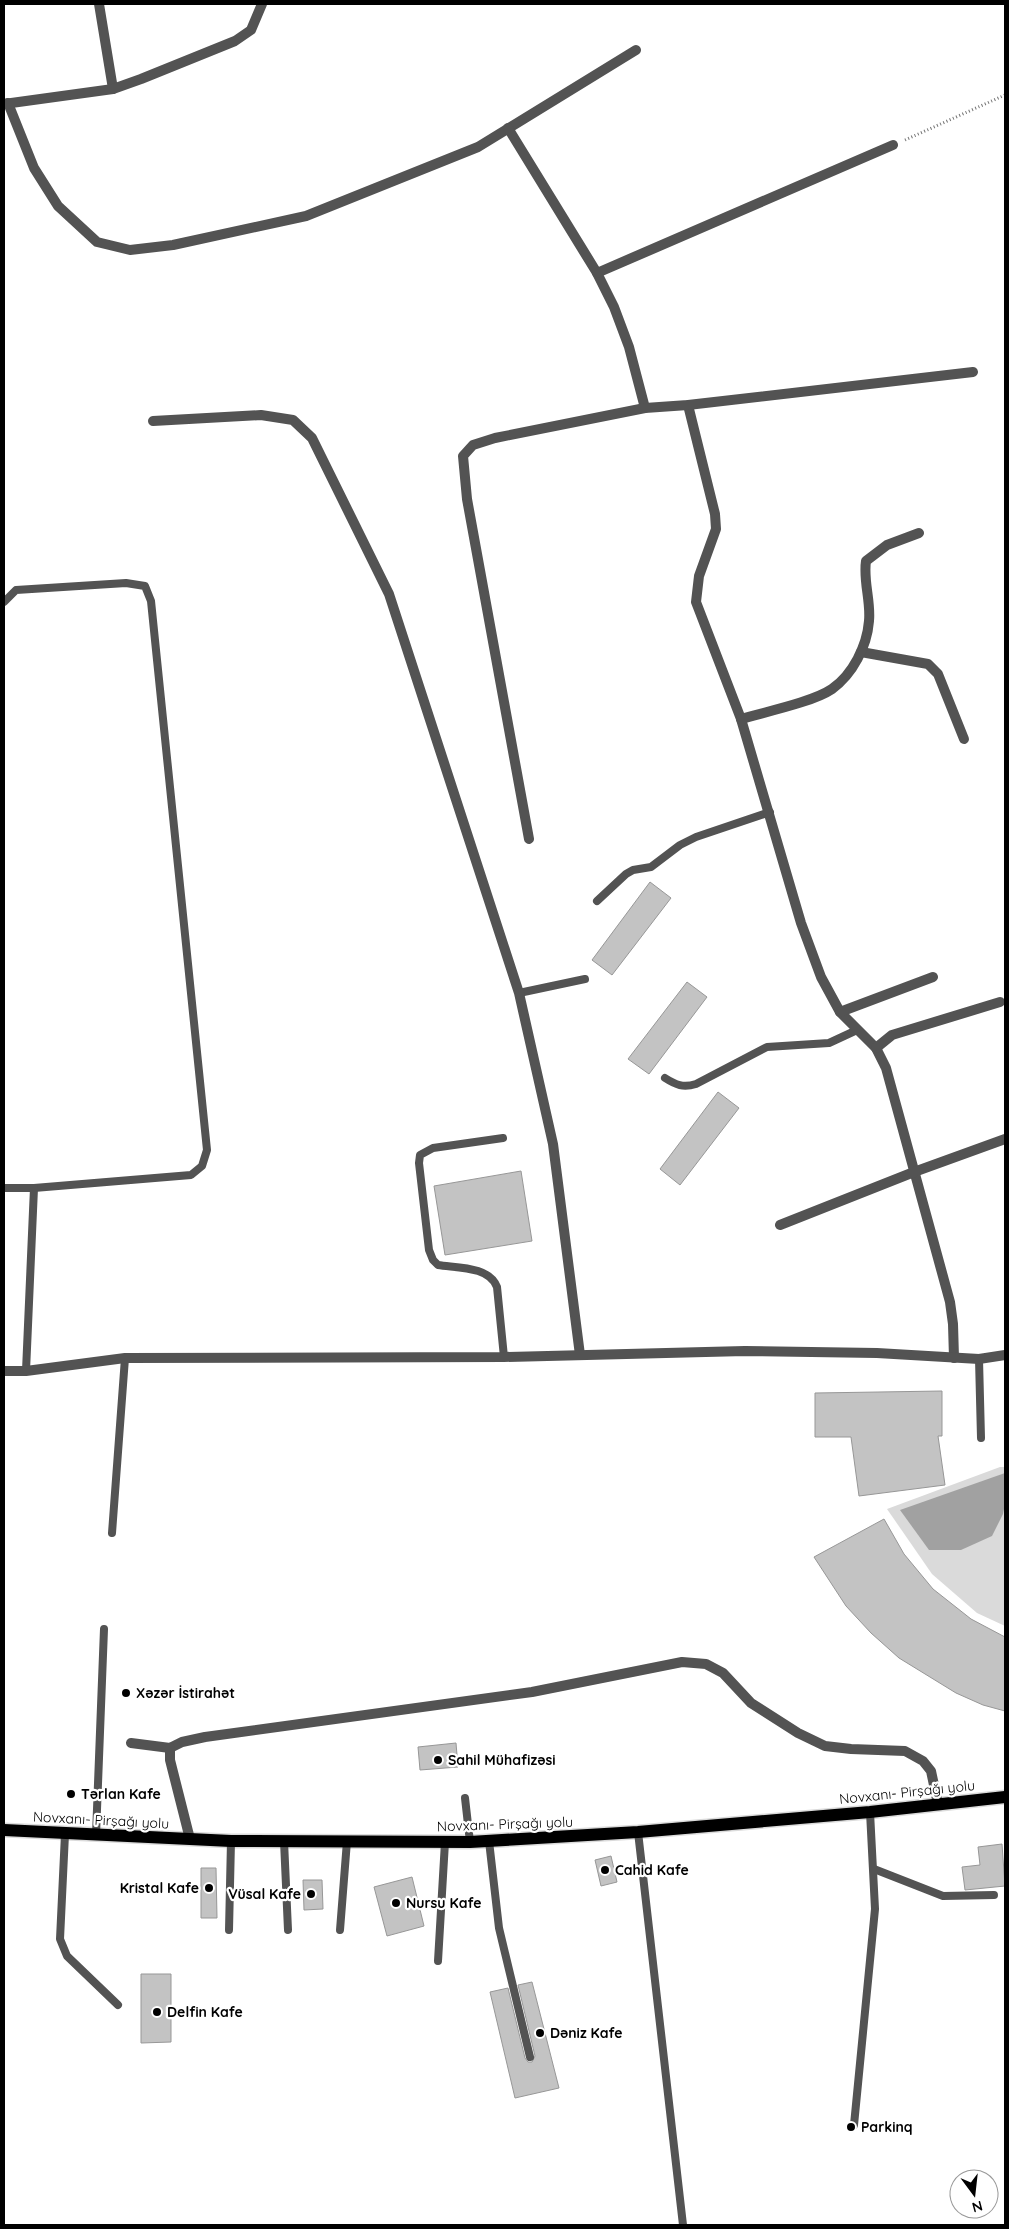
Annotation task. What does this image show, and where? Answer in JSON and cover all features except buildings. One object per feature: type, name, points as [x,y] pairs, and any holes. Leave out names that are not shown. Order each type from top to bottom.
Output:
[{"type":"main road","name":"Novxanı- Pirşağı yolu","points":[[4,1830],[190,1839],[470,1842],[638,1832],[870,1812],[1005,1797]]},
{"type":"street","points":[[99,4],[113,89]]},
{"type":"street","points":[[262,4],[251,30],[235,41],[141,80],[113,89],[6,103],[34,168],[58,206],[97,242],[130,250],[173,244],[306,216],[478,147],[636,50]]},
{"type":"street","points":[[508,128],[597,273],[614,307],[630,347],[645,408]]},
{"type":"street","points":[[597,273],[893,145]]},
{"type":"street","points":[[529,839],[467,499],[463,456],[473,445],[495,438],[645,408],[688,405],[974,372]]},
{"type":"street","points":[[688,405],[715,514],[716,529],[699,576],[696,602],[742,719],[805,932],[821,977],[840,1012],[876,1048],[886,1068],[950,1302],[954,1324],[954,1358]]},
{"type":"street","points":[[152,421],[261,415],[294,420],[312,438],[389,594],[519,993],[553,1144],[580,1355]]},
{"type":"street","points":[[742,719],[819,696],[832,689],[852,668],[867,640],[869,618],[864,575],[866,560],[887,545],[919,533]]},
{"type":"street","points":[[861,652],[928,664],[938,674],[964,738]]},
{"type":"street","points":[[840,1012],[933,976]]},
{"type":"street","points":[[876,1048],[892,1036],[1000,1002]]},
{"type":"street","points":[[780,1225],[914,1172],[1005,1139]]},
{"type":"street","points":[[4,1371],[26,1371],[125,1358],[504,1357],[745,1351],[877,1353],[979,1359],[1005,1355]]},
{"type":"street","points":[[131,1743],[170,1748],[182,1742],[205,1737],[532,1692],[682,1662],[706,1664],[724,1673],[751,1703],[774,1719],[825,1746],[905,1751],[923,1761],[931,1771],[938,1804]]},
{"type":"street","points":[[170,1748],[170,1760],[190,1839]]},
{"type":"lane","points":[[4,602],[16,590],[126,583],[145,586],[151,601],[207,1150],[202,1166],[191,1175],[34,1188],[4,1188]]},
{"type":"lane","points":[[598,901],[626,874],[633,870],[651,867],[680,845],[696,837],[770,812]]},
{"type":"lane","points":[[519,993],[585,979]]},
{"type":"lane","points":[[665,1078],[677,1086],[685,1087],[696,1084],[767,1047],[829,1042],[858,1030]]},
{"type":"lane","points":[[503,1138],[433,1148],[420,1155],[419,1163],[429,1250],[433,1260],[438,1264],[485,1272],[494,1278],[497,1286],[504,1357]]},
{"type":"lane","points":[[26,1371],[34,1188]]},
{"type":"lane","points":[[112,1533],[125,1358]]},
{"type":"lane","points":[[979,1359],[981,1438]]},
{"type":"lane","points":[[96,1835],[104,1629]]},
{"type":"lane","points":[[465,1798],[470,1842]]},
{"type":"lane","points":[[854,2125],[874,1940],[874,1869],[870,1812]]},
{"type":"lane","points":[[638,1832],[683,2225]]},
{"type":"lane","points":[[65,1834],[60,1939],[66,1956],[118,2005]]},
{"type":"lane","points":[[229,1930],[231,1840]]},
{"type":"lane","points":[[284,1841],[288,1930]]},
{"type":"lane","points":[[340,1930],[348,1841]]},
{"type":"lane","points":[[489,1841],[499,1928],[530,2057]]},
{"type":"lane","points":[[438,1961],[445,1842]]},
{"type":"lane","points":[[874,1869],[943,1896],[994,1895]]},
{"type":"path","points":[[893,145],[1005,95]]},
{"type":"shaded area","points":[[1000,1467],[1005,1467],[1005,1626],[977,1613],[932,1574],[887,1509]]},
{"type":"shaded area","points":[[1005,1473],[1005,1504],[1003,1514],[992,1536],[961,1550],[929,1550],[900,1510]]},
{"type":"place","name":"Xəzər İstirahət","points":[[126,1693]]},
{"type":"place","name":"Sahil Mühafizəsi","points":[[438,1760]]},
{"type":"place","name":"Tərlan Kafe","points":[[71,1794]]},
{"type":"place","name":"Cahid Kafe","points":[[605,1870]]},
{"type":"place","name":"Kristal Kafe","points":[[209,1888]]},
{"type":"place","name":"Vüsal Kafe","points":[[311,1894]]},
{"type":"place","name":"Nursu Kafe","points":[[396,1903]]},
{"type":"place","name":"Delfin Kafe","points":[[157,2012]]},
{"type":"place","name":"Dəniz Kafe","points":[[540,2033]]},
{"type":"place","name":"Parkinq","points":[[851,2127]]}]
